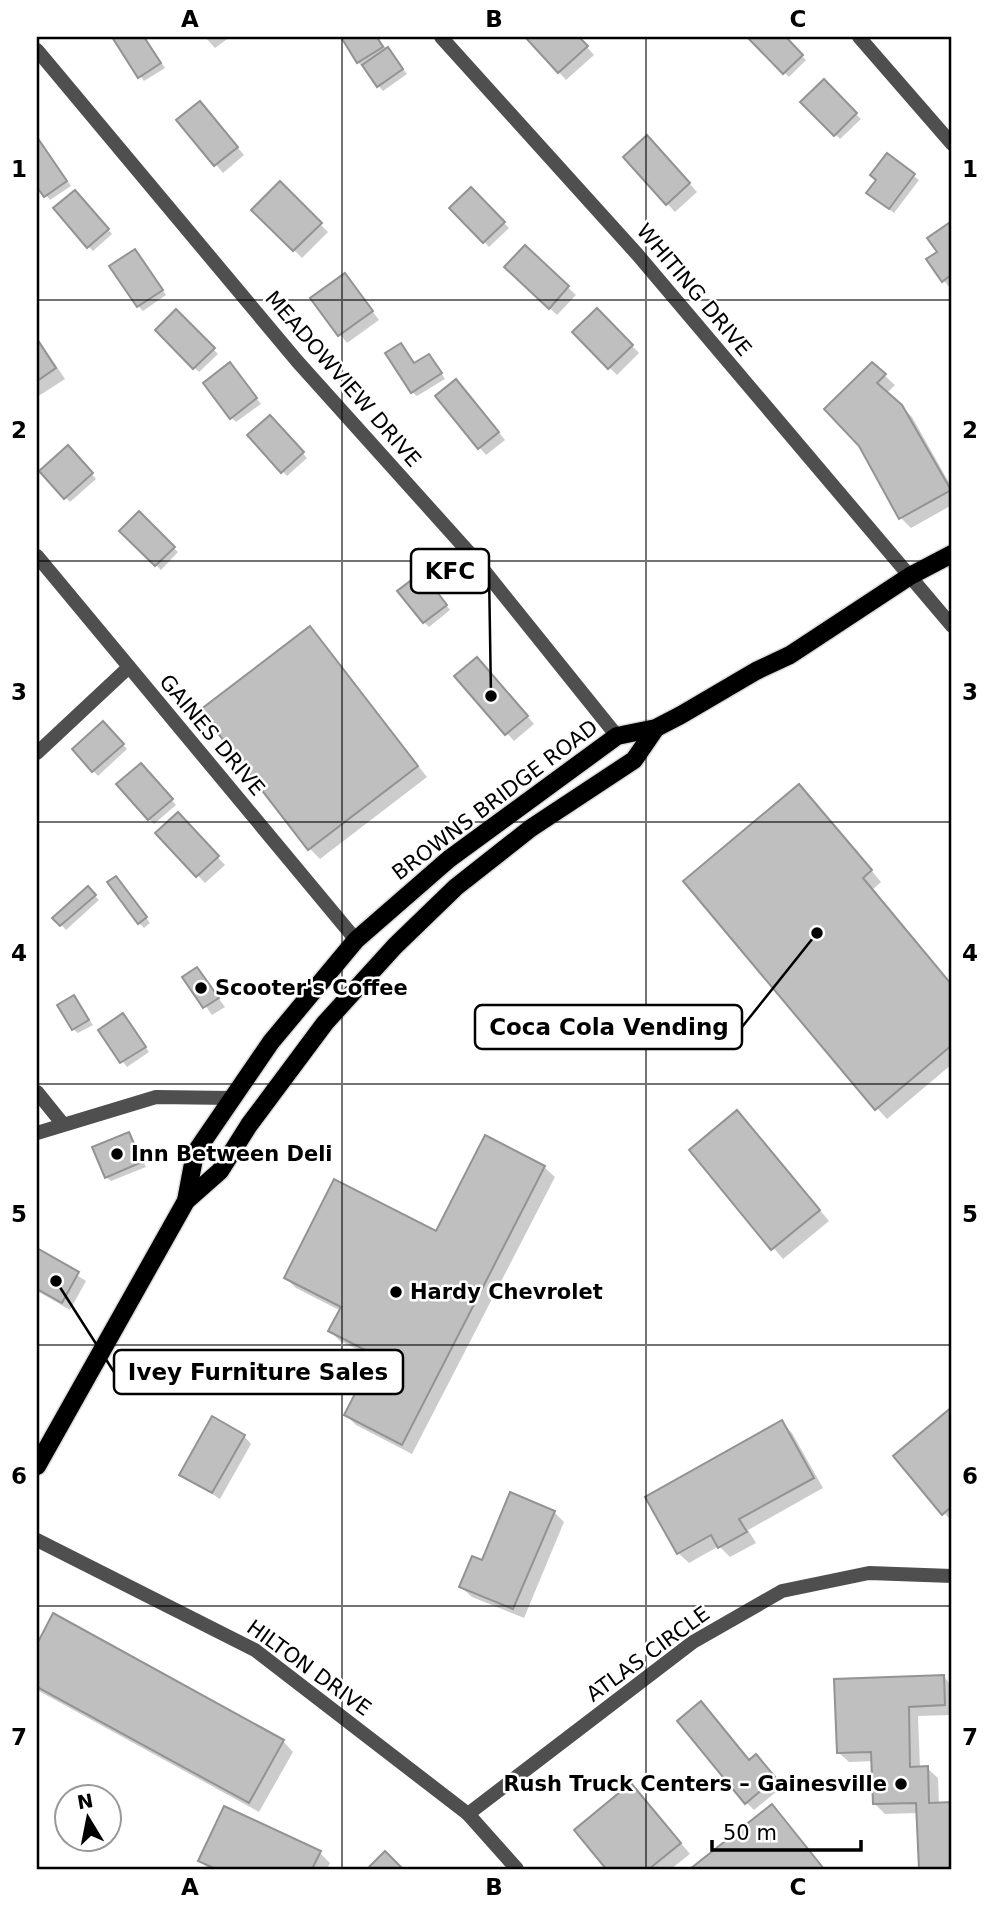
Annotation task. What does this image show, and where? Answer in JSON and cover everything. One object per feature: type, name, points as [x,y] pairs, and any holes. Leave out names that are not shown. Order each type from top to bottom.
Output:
[{"type":"main road","name":"BROWNS BRIDGE ROAD","points":[[37,1466],[186,1201],[195,1153],[271,1042],[356,940],[449,859],[617,736],[656,727],[756,671],[790,656],[910,576],[952,554]]},
{"type":"main road","name":"BROWNS BRIDGE ROAD","points":[[186,1201],[220,1171],[249,1125],[326,1023],[395,946],[456,887],[520,837],[634,760],[656,727]]},
{"type":"street","name":"WHITING DRIVE","points":[[441,37],[637,254],[952,626]]},
{"type":"street","points":[[859,37],[952,144]]},
{"type":"street","name":"MEADOWVIEW DRIVE","points":[[37,50],[297,361],[474,558],[617,736]]},
{"type":"street","name":"GAINES DRIVE","points":[[37,556],[356,940]]},
{"type":"street","points":[[37,753],[129,667]]},
{"type":"street","points":[[37,1093],[62,1123]]},
{"type":"street","points":[[37,1133],[62,1123],[156,1097],[232,1098]]},
{"type":"street","name":"HILTON DRIVE","points":[[37,1540],[255,1650],[468,1814],[517,1869]]},
{"type":"street","name":"ATLAS CIRCLE","points":[[468,1814],[693,1642],[782,1591],[869,1573],[952,1576]]},
{"type":"building","points":[[112,37],[144,37],[161,63],[138,78]]},
{"type":"building","points":[[341,37],[377,37],[383,47],[357,63]]},
{"type":"building","points":[[525,37],[579,37],[588,46],[558,73]]},
{"type":"building","points":[[747,37],[786,37],[803,55],[783,74]]},
{"type":"building","points":[[388,47],[403,69],[377,87],[362,65]]},
{"type":"building","points":[[824,79],[857,113],[834,136],[800,102]]},
{"type":"building","points":[[200,101],[238,147],[214,166],[176,120]]},
{"type":"building","points":[[647,135],[690,183],[666,205],[623,157]]},
{"type":"building","points":[[37,137],[67,181],[44,197],[37,187]]},
{"type":"building","points":[[887,153],[915,174],[889,209],[866,193],[876,180],[870,175]]},
{"type":"building","points":[[280,181],[322,223],[293,251],[251,210]]},
{"type":"building","points":[[471,187],[505,222],[483,243],[449,208]]},
{"type":"building","points":[[75,190],[109,229],[87,248],[53,208]]},
{"type":"building","points":[[952,221],[952,274],[942,282],[926,259],[937,252],[927,238]]},
{"type":"building","points":[[525,245],[569,286],[549,309],[504,267]]},
{"type":"building","points":[[135,249],[163,290],[137,307],[109,266]]},
{"type":"building","points":[[345,273],[373,311],[338,336],[310,298]]},
{"type":"building","points":[[597,308],[633,345],[608,369],[572,332]]},
{"type":"building","points":[[176,309],[215,348],[193,369],[155,330]]},
{"type":"building","points":[[37,339],[56,368],[37,381]]},
{"type":"building","points":[[401,343],[414,363],[429,354],[442,373],[411,393],[385,353]]},
{"type":"building","points":[[230,362],[257,398],[230,419],[203,383]]},
{"type":"building","points":[[872,362],[886,374],[877,383],[902,405],[951,490],[899,519],[859,446],[824,409]]},
{"type":"building","points":[[456,379],[499,432],[478,449],[435,396]]},
{"type":"building","points":[[270,415],[304,452],[281,473],[247,435]]},
{"type":"building","points":[[68,445],[93,473],[64,499],[39,471]]},
{"type":"building","points":[[139,511],[175,547],[155,566],[119,531]]},
{"type":"building","points":[[422,572],[447,605],[423,623],[397,591]]},
{"type":"building","points":[[310,626],[418,766],[308,850],[200,710]]},
{"type":"building","points":[[477,657],[528,716],[505,735],[454,676]]},
{"type":"building","points":[[103,721],[124,744],[92,772],[72,749]]},
{"type":"building","points":[[141,763],[173,799],[148,820],[116,784]]},
{"type":"building","points":[[799,784],[872,870],[863,878],[952,985],[952,1045],[875,1110],[683,881]]},
{"type":"building","points":[[178,812],[219,856],[196,877],[155,833]]},
{"type":"building","points":[[116,876],[147,917],[138,924],[107,882]]},
{"type":"building","points":[[88,886],[96,895],[60,926],[52,918]]},
{"type":"building","points":[[197,967],[219,998],[203,1008],[182,977]]},
{"type":"building","points":[[74,995],[89,1020],[72,1030],[57,1005]]},
{"type":"building","points":[[123,1013],[146,1047],[120,1063],[98,1030]]},
{"type":"building","points":[[737,1110],[820,1210],[771,1250],[689,1150]]},
{"type":"building","name":"Inn Between Deli","points":[[129,1132],[142,1162],[105,1178],[92,1147]]},
{"type":"building","name":"Hardy Chevrolet","points":[[485,1135],[545,1166],[402,1445],[344,1415],[375,1355],[328,1331],[341,1307],[284,1278],[334,1179],[436,1231]]},
{"type":"building","points":[[37,1248],[79,1272],[62,1303],[37,1289]]},
{"type":"building","points":[[952,1407],[952,1506],[942,1515],[893,1456]]},
{"type":"building","points":[[212,1416],[245,1435],[212,1493],[179,1475]]},
{"type":"building","points":[[782,1420],[814,1478],[739,1519],[747,1532],[718,1548],[711,1535],[677,1554],[645,1497]]},
{"type":"building","points":[[510,1492],[555,1511],[513,1609],[459,1587],[472,1556],[482,1560]]},
{"type":"building","points":[[53,1613],[284,1740],[249,1803],[37,1687],[37,1644]]},
{"type":"building","name":"Rush Truck Centers – Gainesville","points":[[944,1675],[945,1705],[909,1707],[910,1767],[928,1766],[929,1803],[952,1802],[952,1869],[919,1869],[916,1803],[873,1804],[871,1752],[837,1753],[834,1679]]},
{"type":"building","points":[[701,1701],[749,1760],[756,1754],[776,1778],[745,1804],[677,1721]]},
{"type":"building","points":[[631,1783],[681,1843],[649,1869],[606,1869],[574,1830]]},
{"type":"building","points":[[772,1804],[824,1869],[690,1869]]},
{"type":"building","points":[[224,1806],[321,1851],[312,1869],[216,1869],[198,1861]]},
{"type":"building","points":[[385,1851],[403,1869],[367,1869]]},
{"type":"place","name":"KFC","points":[[491,696]]},
{"type":"place","name":"Coca Cola Vending","points":[[817,933]]},
{"type":"place","name":"Scooter's Coffee","points":[[201,988]]},
{"type":"place","name":"Inn Between Deli","points":[[117,1154]]},
{"type":"place","name":"Ivey Furniture Sales","points":[[56,1281]]},
{"type":"place","name":"Hardy Chevrolet","points":[[396,1292]]},
{"type":"place","name":"Rush Truck Centers – Gainesville","points":[[901,1784]]}]
